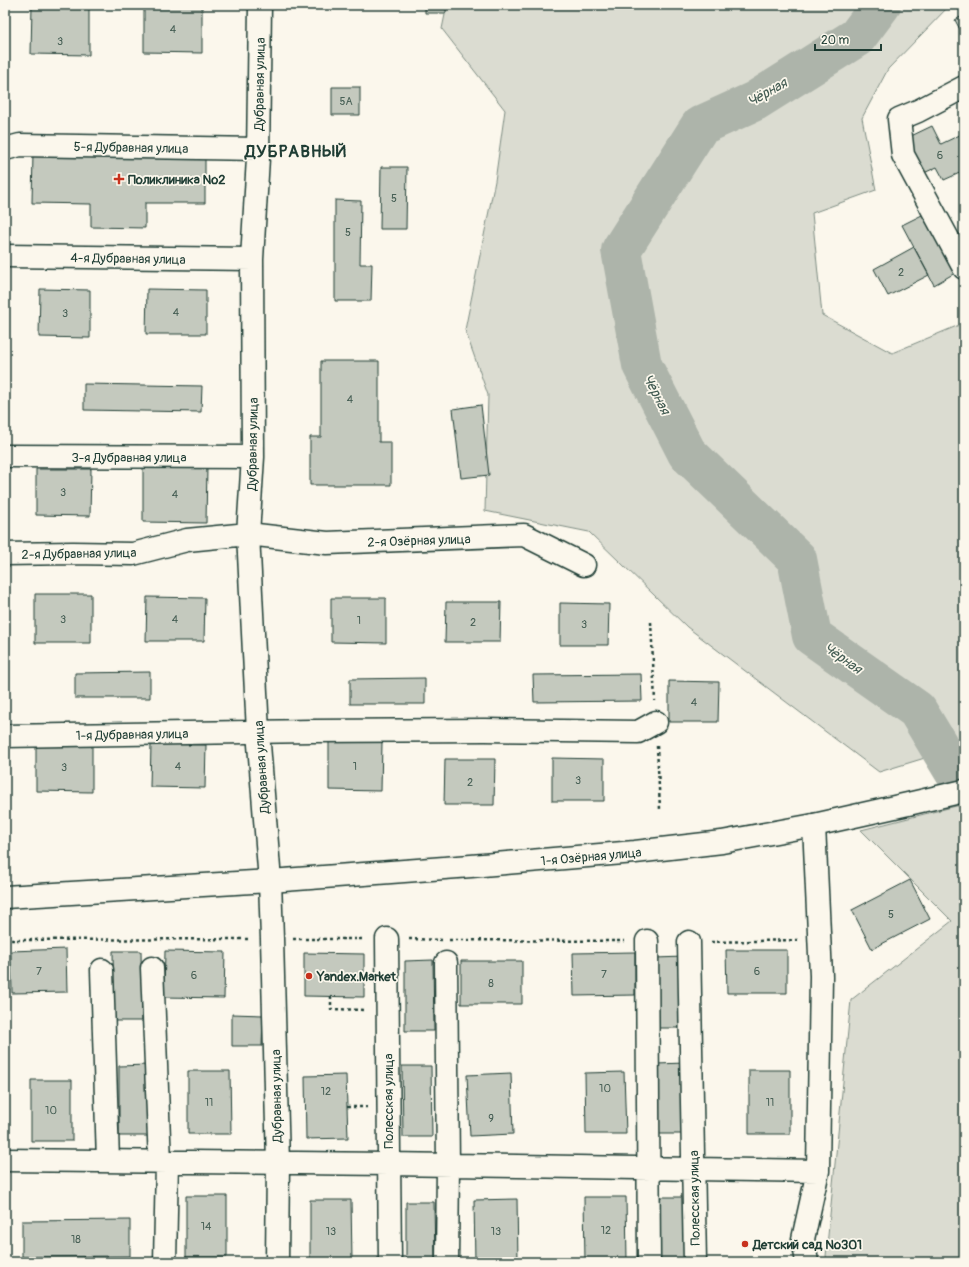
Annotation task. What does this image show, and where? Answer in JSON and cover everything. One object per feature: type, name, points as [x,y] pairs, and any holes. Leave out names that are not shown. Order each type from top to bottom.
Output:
[{"type":"street","name":"Дубравная улица","points":[[260,5],[258,149],[252,259],[253,457],[248,534],[258,732],[270,882],[278,1163],[277,1262]]},
{"type":"street","points":[[964,87],[918,111],[899,119],[903,155],[964,268]]},
{"type":"street","name":"5-я Дубравная улица","points":[[5,149],[20,145],[258,149]]},
{"type":"street","name":"4-я Дубравная улица","points":[[5,256],[252,259]]},
{"type":"street","name":"3-я Дубравная улица","points":[[5,456],[253,457]]},
{"type":"street","name":"2-я Дубравная улица","points":[[5,554],[133,554],[187,540],[248,534]]},
{"type":"street","name":"2-я Озёрная улица","points":[[248,534],[326,543],[524,535],[584,565]]},
{"type":"street","points":[[258,732],[469,730],[638,732],[656,722]]},
{"type":"street","name":"1-я Дубравная улица","points":[[5,736],[258,732]]},
{"type":"street","name":"1-я Озёрная улица","points":[[270,882],[479,866],[635,852],[722,842],[814,825],[964,791]]},
{"type":"street","points":[[807,1262],[803,1239],[818,1171],[822,976],[814,825]]},
{"type":"street","points":[[5,897],[270,882]]},
{"type":"street","name":"Полесская улица","points":[[387,939],[390,1262]]},
{"type":"street","points":[[647,941],[649,1262]]},
{"type":"street","name":"Полесская улица","points":[[689,942],[695,1262]]},
{"type":"street","points":[[446,963],[448,1165],[447,1262]]},
{"type":"street","points":[[152,968],[163,1162],[165,1262]]},
{"type":"street","points":[[102,970],[108,1161]]},
{"type":"street","points":[[5,1160],[818,1171]]},
{"type":"path","points":[[651,622],[660,809]]},
{"type":"path","points":[[5,940],[387,939],[647,941]]},
{"type":"path","points":[[689,942],[820,940]]},
{"type":"path","points":[[331,996],[331,1009],[388,1010]]},
{"type":"shaded area","points":[[447,5],[950,5],[888,69],[862,118],[876,190],[812,213],[822,315],[892,353],[964,323],[964,746],[879,772],[687,627],[589,532],[485,511],[488,395],[465,330],[495,181],[505,110],[442,29]]},
{"type":"shaded area","points":[[964,804],[964,1262],[828,1262],[826,1256],[851,1000],[952,921],[861,830]]},
{"type":"building","points":[[32,5],[89,5],[89,55],[31,54]]},
{"type":"building","points":[[144,5],[202,5],[202,53],[144,52]]},
{"type":"building","points":[[425,5],[446,5],[446,13],[425,13]]},
{"type":"building","points":[[964,15],[964,37],[955,20]]},
{"type":"building","points":[[332,87],[360,87],[360,115],[332,115]]},
{"type":"building","points":[[932,126],[941,144],[964,133],[964,171],[944,180],[937,167],[924,173],[907,138]]},
{"type":"building","name":"Поликлиника №2","points":[[33,153],[205,156],[205,203],[145,203],[145,228],[91,227],[91,204],[32,203]]},
{"type":"building","points":[[381,167],[407,167],[406,229],[380,229]]},
{"type":"building","points":[[335,200],[361,201],[360,264],[372,264],[371,301],[335,301]]},
{"type":"building","points":[[924,214],[955,273],[934,285],[902,225]]},
{"type":"building","points":[[914,247],[929,275],[888,296],[874,269]]},
{"type":"building","points":[[40,289],[90,290],[90,338],[39,337]]},
{"type":"building","points":[[147,289],[206,290],[206,334],[146,334]]},
{"type":"building","points":[[321,361],[379,361],[379,442],[391,442],[391,485],[310,485],[310,437],[321,437]]},
{"type":"building","points":[[84,384],[202,386],[201,412],[84,410]]},
{"type":"building","points":[[481,405],[489,475],[461,478],[453,409]]},
{"type":"building","points":[[143,466],[207,467],[206,523],[143,522]]},
{"type":"building","points":[[36,469],[91,469],[90,516],[36,515]]},
{"type":"building","points":[[35,594],[91,594],[91,643],[35,643]]},
{"type":"building","points":[[147,597],[205,598],[204,641],[146,641]]},
{"type":"building","points":[[331,598],[386,598],[386,643],[331,642]]},
{"type":"building","points":[[446,602],[501,602],[500,642],[445,642]]},
{"type":"building","points":[[560,603],[609,604],[608,645],[560,645]]},
{"type":"building","points":[[150,672],[150,698],[75,698],[75,673]]},
{"type":"building","points":[[641,674],[642,701],[534,702],[533,675]]},
{"type":"building","points":[[425,678],[425,704],[350,704],[350,679]]},
{"type":"building","points":[[669,681],[719,682],[718,722],[669,722]]},
{"type":"building","points":[[329,741],[382,742],[381,791],[329,790]]},
{"type":"building","points":[[36,743],[92,743],[92,792],[36,791]]},
{"type":"building","points":[[151,744],[206,745],[205,788],[150,787]]},
{"type":"building","points":[[552,758],[604,759],[604,801],[552,801]]},
{"type":"building","points":[[445,759],[495,759],[494,805],[444,805]]},
{"type":"building","points":[[910,880],[930,919],[872,949],[852,910]]},
{"type":"building","points":[[66,949],[67,992],[12,993],[11,951]]},
{"type":"building","points":[[726,950],[787,950],[787,993],[727,993]]},
{"type":"building","points":[[113,951],[141,951],[142,1021],[114,1021]]},
{"type":"building","points":[[165,951],[225,952],[224,998],[164,997]]},
{"type":"building","points":[[635,952],[635,995],[574,996],[573,953]]},
{"type":"building","points":[[304,953],[364,954],[364,997],[304,996]]},
{"type":"building","points":[[684,957],[684,1028],[656,1028],[655,958]]},
{"type":"building","points":[[433,960],[434,1031],[405,1031],[405,961]]},
{"type":"building","points":[[461,961],[522,961],[522,1004],[461,1004]]},
{"type":"building","points":[[232,1014],[263,1015],[262,1046],[232,1046]]},
{"type":"building","points":[[685,1063],[686,1134],[658,1134],[657,1064]]},
{"type":"building","points":[[147,1065],[148,1136],[119,1136],[119,1066]]},
{"type":"building","points":[[402,1066],[431,1066],[432,1137],[403,1137]]},
{"type":"building","points":[[749,1070],[790,1070],[790,1134],[749,1134]]},
{"type":"building","points":[[188,1071],[230,1071],[231,1134],[188,1134]]},
{"type":"building","points":[[624,1072],[626,1134],[586,1134],[585,1073]]},
{"type":"building","points":[[511,1073],[513,1134],[470,1136],[467,1075]]},
{"type":"building","points":[[346,1075],[348,1138],[306,1139],[305,1076]]},
{"type":"building","points":[[31,1080],[72,1080],[72,1141],[31,1141]]},
{"type":"building","points":[[186,1196],[227,1196],[227,1257],[186,1257]]},
{"type":"building","points":[[584,1197],[626,1197],[627,1262],[585,1262]]},
{"type":"building","points":[[657,1197],[685,1197],[686,1262],[658,1262]]},
{"type":"building","points":[[517,1199],[518,1262],[475,1262],[474,1200]]},
{"type":"building","points":[[310,1200],[351,1200],[352,1262],[310,1262]]},
{"type":"building","points":[[406,1202],[434,1202],[435,1262],[406,1262]]},
{"type":"building","points":[[130,1220],[130,1256],[22,1257],[22,1221]]},
{"type":"waterway","name":"Чёрная","points":[[881,5],[857,37],[755,101],[700,126],[621,250],[642,365],[687,453],[797,559],[812,636],[917,710],[964,788]]},
{"type":"place","name":"Поликлиника №2","points":[[119,179]]},
{"type":"place","name":"Yandex.Market","points":[[309,976]]},
{"type":"place","name":"Детский сад №301","points":[[745,1244]]},
{"type":"district","name":"ДУБРАВНЫЙ","points":[[296,151]]}]
